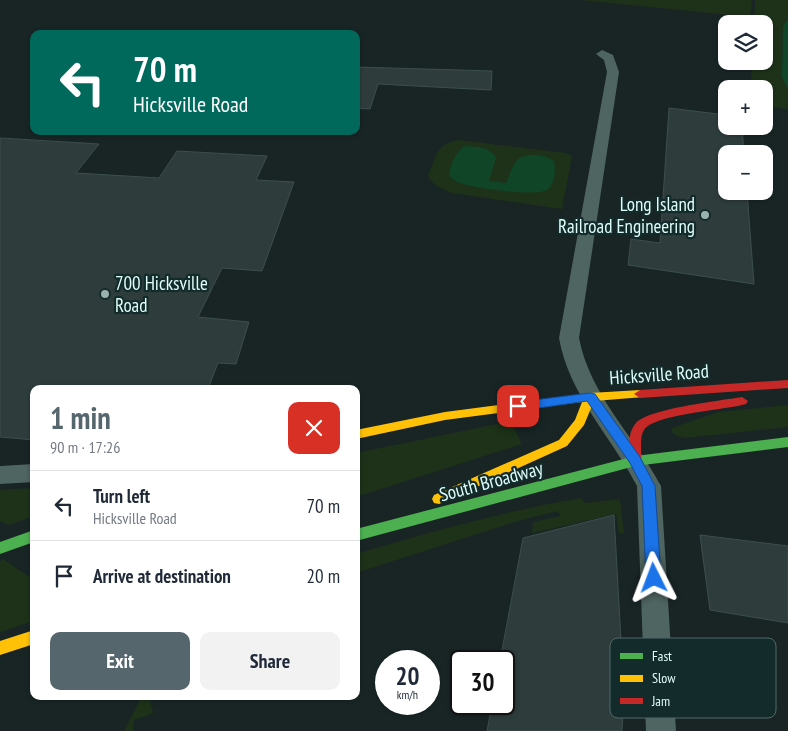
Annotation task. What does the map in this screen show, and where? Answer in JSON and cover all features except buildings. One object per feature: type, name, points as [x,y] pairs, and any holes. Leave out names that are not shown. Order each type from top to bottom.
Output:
[{"type":"main road","name":"Hicksville Road","points":[[360,433],[445,416],[590,397],[788,384]]},
{"type":"main road","points":[[788,392],[663,416],[646,422],[640,426],[637,434],[635,461],[788,442]]},
{"type":"main road","points":[[360,533],[563,443],[574,433],[582,421],[590,397]]},
{"type":"main road","name":"South Broadway","points":[[360,533],[635,461]]},
{"type":"main road","points":[[0,648],[30,638]]},
{"type":"street","points":[[602,54],[609,58],[613,72],[569,338],[570,354],[590,397],[635,461],[649,486],[656,638]]},
{"type":"street","points":[[0,475],[30,473]]},
{"type":"street","points":[[660,718],[661,731]]},
{"type":"shaded area","points":[[580,0],[752,0],[750,15],[730,15]]},
{"type":"shaded area","points":[[755,0],[788,0],[788,19],[783,26],[782,77],[788,89],[788,109],[773,107],[773,80],[751,80],[752,70],[773,70],[773,15],[754,15]]},
{"type":"shaded area","points":[[788,19],[788,89],[782,77],[783,26]]},
{"type":"shaded area","points":[[459,140],[566,153],[572,156],[562,209],[452,193],[438,187],[428,176],[435,157],[446,144]]},
{"type":"shaded area","points":[[465,146],[483,148],[494,154],[496,158],[489,181],[506,183],[515,162],[522,157],[540,155],[547,157],[554,161],[555,164],[552,184],[547,190],[530,193],[489,189],[457,181],[449,175],[456,155]]},
{"type":"shaded area","points":[[788,405],[788,427],[685,438],[677,436],[672,432],[672,428],[718,412]]},
{"type":"shaded area","points":[[511,421],[522,444],[360,496],[360,452]]},
{"type":"shaded area","points":[[30,488],[30,517],[9,525],[0,521],[0,490]]},
{"type":"shaded area","points":[[581,498],[585,503],[620,499],[624,534],[619,533],[616,514],[532,533],[533,522],[560,516],[558,511],[521,520],[360,572],[360,553],[440,530]]},
{"type":"shaded area","points":[[3,559],[30,577],[30,622],[0,632],[0,561]]},
{"type":"shaded area","points":[[140,700],[150,700],[153,713],[134,720],[133,731],[124,731]]},
{"type":"traffic: fast","points":[[360,534],[635,461],[788,442]]},
{"type":"traffic: fast","points":[[0,548],[30,537]]},
{"type":"traffic: slow","points":[[360,434],[445,416],[590,397],[640,394]]},
{"type":"traffic: slow","points":[[439,499],[563,443],[580,422],[590,397]]},
{"type":"traffic: slow","points":[[0,648],[30,638]]},
{"type":"traffic: jam","points":[[640,394],[788,384]]},
{"type":"traffic: jam","points":[[635,461],[636,434],[640,426],[647,421],[672,413],[742,401]]},
{"type":"place","name":"Long Island Railroad Engineering","points":[[705,215]]},
{"type":"place","name":"700 Hicksville Road","points":[[105,294]]},
{"type":"route","points":[[518,406],[590,397],[635,461],[649,486],[654,578]]}]
